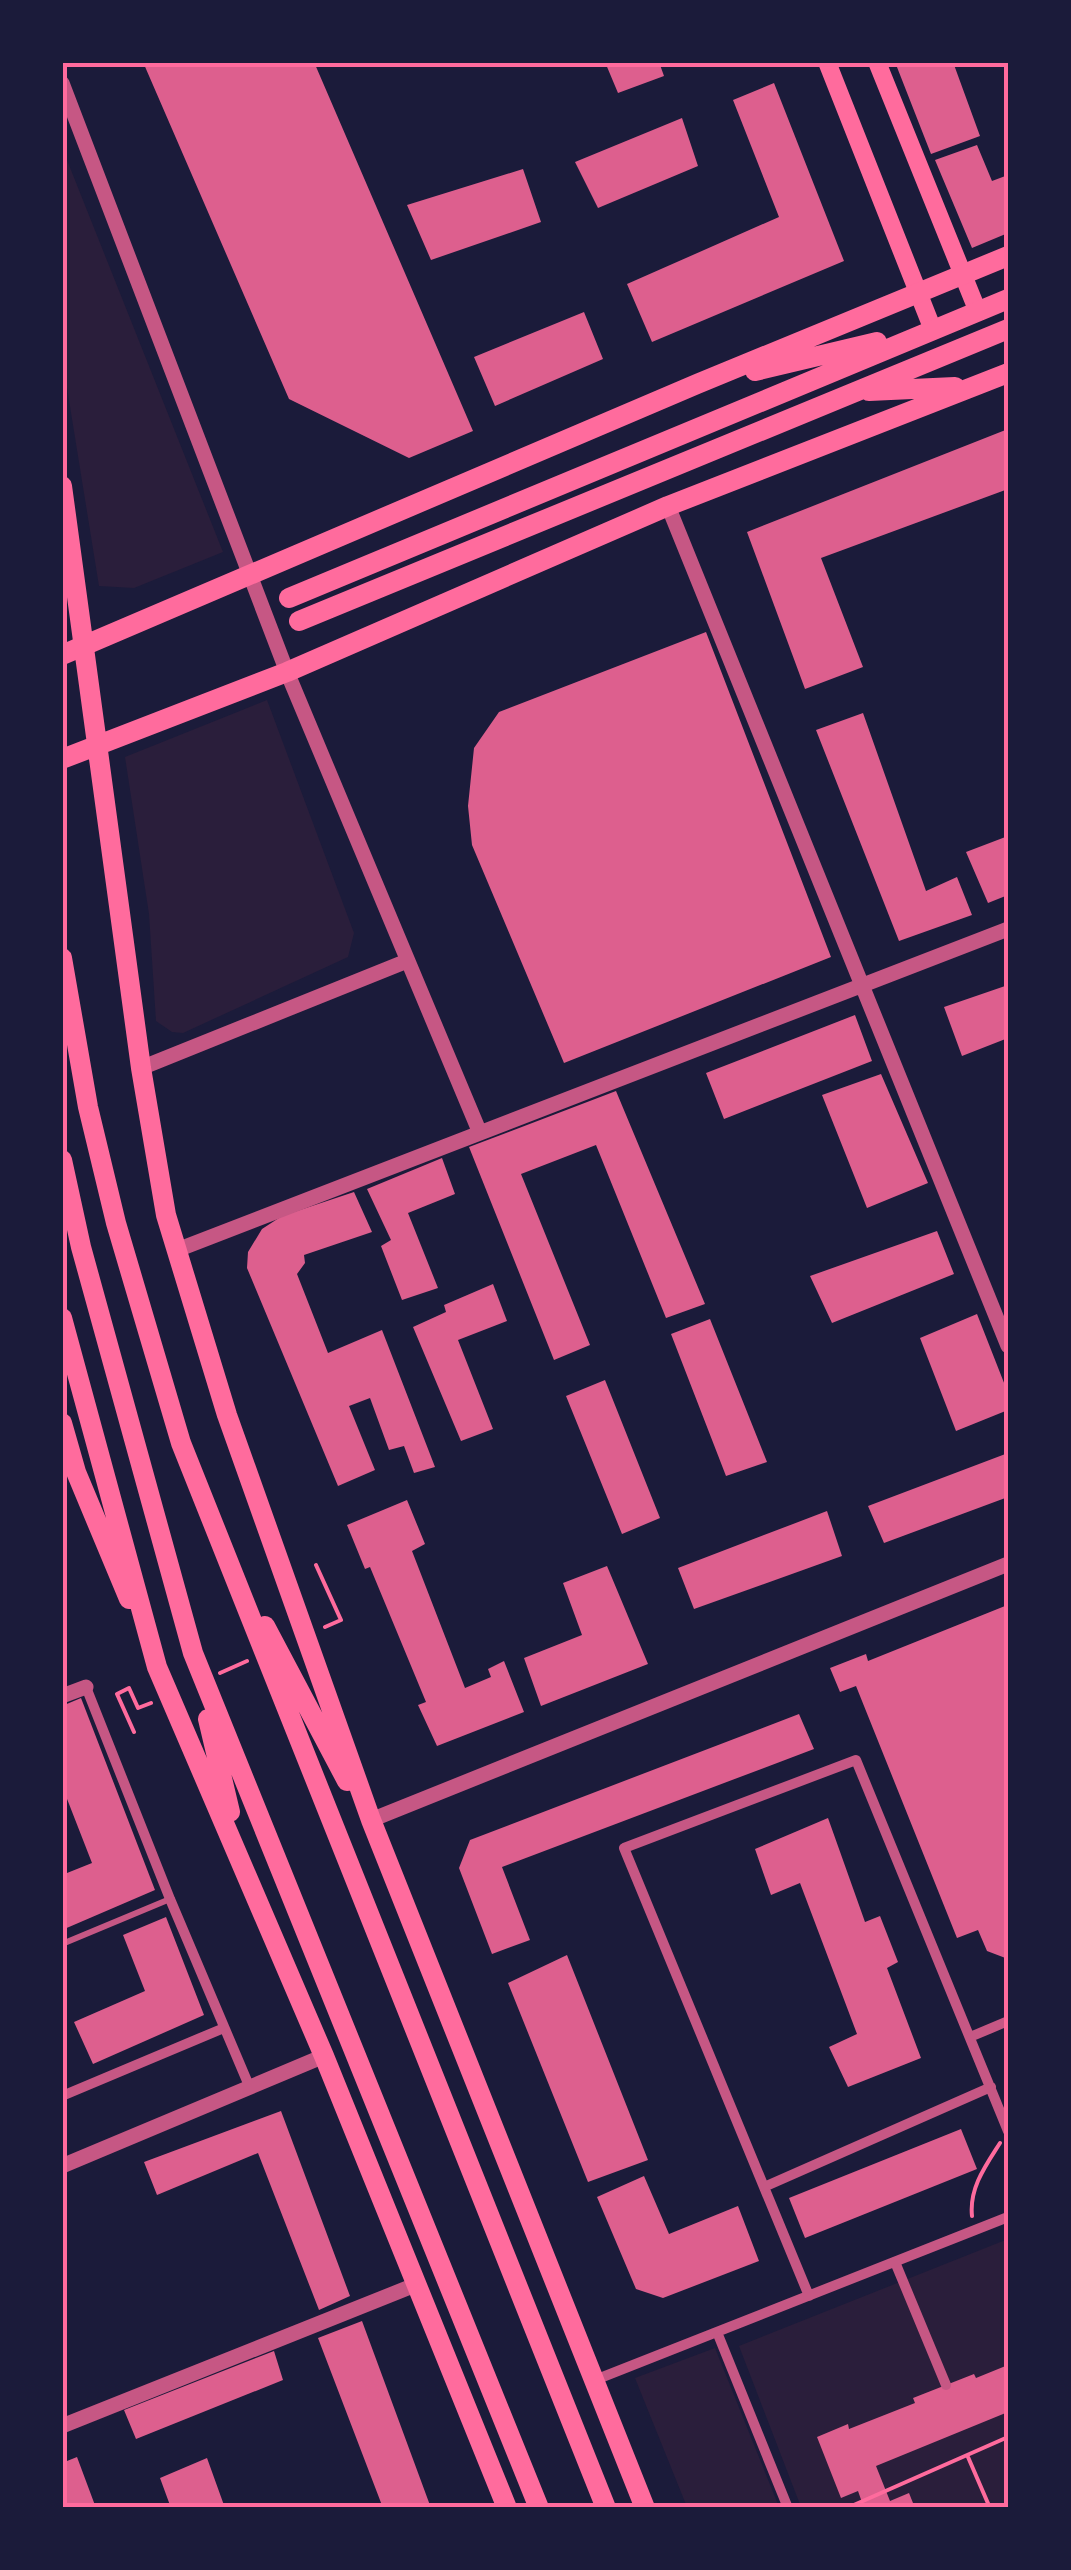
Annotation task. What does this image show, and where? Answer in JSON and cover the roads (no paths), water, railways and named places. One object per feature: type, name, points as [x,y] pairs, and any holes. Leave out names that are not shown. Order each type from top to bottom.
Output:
[{"type":"highway","points":[[62,655],[1008,256]]},
{"type":"highway","points":[[289,598],[1008,300]]},
{"type":"highway","points":[[697,384],[933,330]]},
{"type":"highway","points":[[299,621],[1008,330]]},
{"type":"highway","points":[[62,759],[286,672],[668,506],[1008,372]]},
{"type":"highway","points":[[852,392],[974,386]]},
{"type":"highway","points":[[62,486],[140,1068],[166,1215],[176,1250],[227,1415],[371,1820],[645,2508]]},
{"type":"highway","points":[[62,958],[88,1107],[116,1223],[181,1444],[606,2508]]},
{"type":"highway","points":[[62,1160],[80,1246],[193,1654],[244,1867]]},
{"type":"highway","points":[[62,1318],[157,1667]]},
{"type":"highway","points":[[62,1423],[76,1472],[324,2056],[499,2505]]},
{"type":"highway","points":[[214,1532],[383,1850]]},
{"type":"highway","points":[[193,1654],[539,2508]]},
{"type":"main road","points":[[827,62],[933,330]]},
{"type":"main road","points":[[877,62],[978,312]]},
{"type":"street","points":[[62,83],[286,672],[480,1133]]},
{"type":"street","points":[[668,506],[1008,1346]]},
{"type":"street","points":[[176,1250],[1008,929]]},
{"type":"street","points":[[140,1068],[408,961]]},
{"type":"street","points":[[371,1820],[1008,1564]]},
{"type":"street","points":[[62,1696],[86,1687],[250,2088]]},
{"type":"street","points":[[809,2296],[624,1848],[856,1760],[1008,2132]]},
{"type":"street","points":[[970,2036],[1008,2021]]},
{"type":"street","points":[[62,2096],[224,2028]]},
{"type":"street","points":[[62,2166],[324,2056]]},
{"type":"street","points":[[764,2187],[990,2087]]},
{"type":"street","points":[[594,2380],[1008,2217]]},
{"type":"street","points":[[895,2262],[946,2385]]},
{"type":"street","points":[[62,2426],[415,2284]]},
{"type":"street","points":[[717,2332],[788,2508]]},
{"type":"lane","points":[[62,1944],[170,1899]]}]
